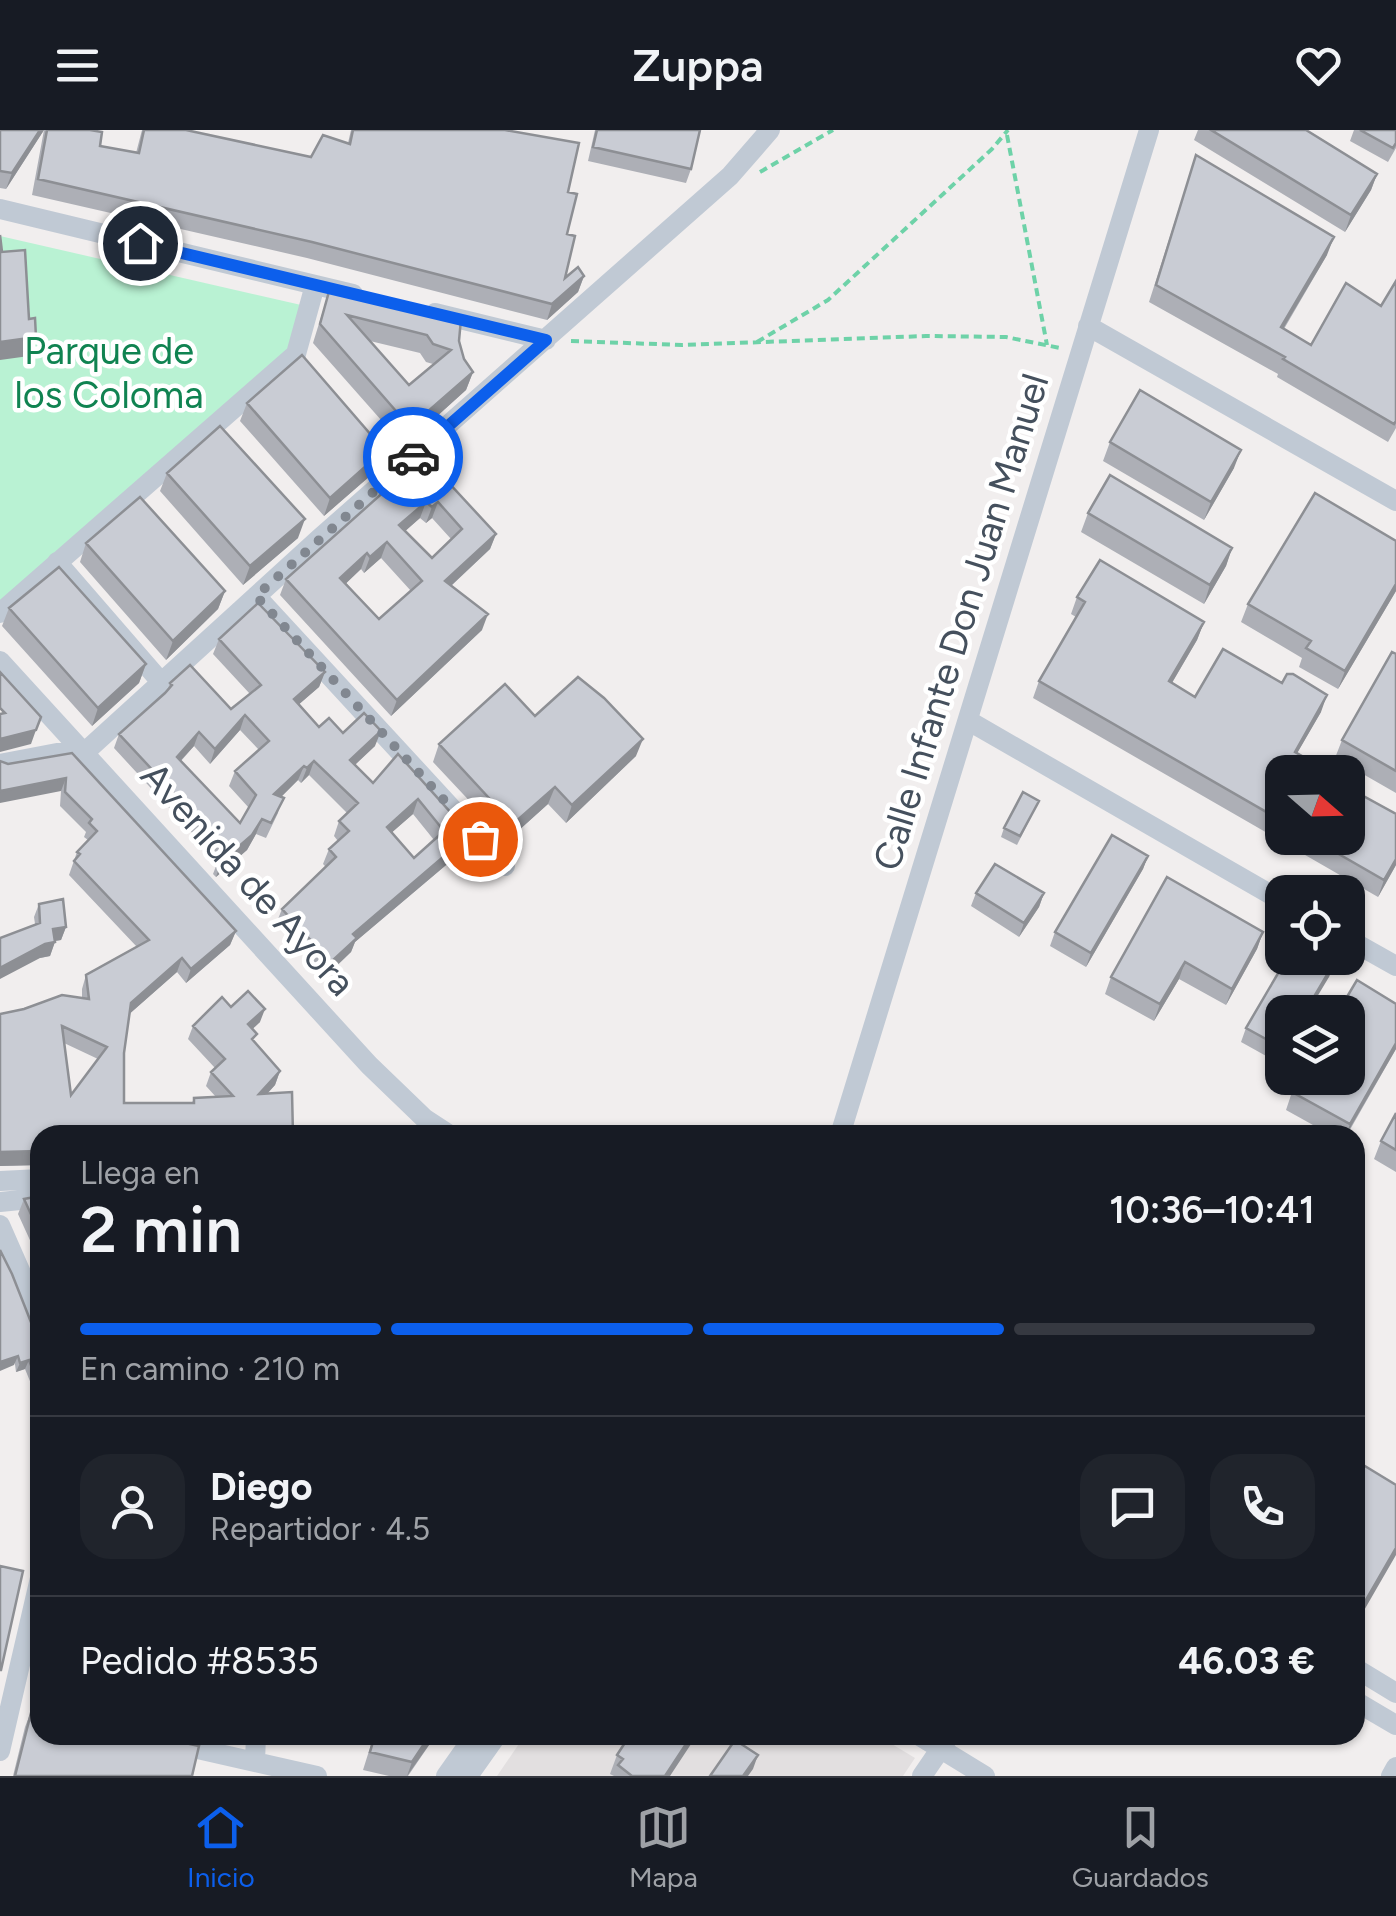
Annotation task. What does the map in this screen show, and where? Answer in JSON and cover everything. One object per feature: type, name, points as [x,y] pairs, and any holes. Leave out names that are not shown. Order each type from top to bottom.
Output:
[{"type":"street","points":[[0,764],[57,752],[85,752],[160,682],[232,604],[256,596],[314,531],[393,461],[546,340],[730,176],[770,130]]},
{"type":"street","name":"Calle Infante Don Juan Manuel","points":[[843,1125],[1149,130]]},
{"type":"street","points":[[0,209],[373,299]]},
{"type":"street","points":[[0,613],[57,562],[142,502],[303,361],[315,285]]},
{"type":"street","points":[[412,308],[546,340]]},
{"type":"street","points":[[1088,326],[1396,502]]},
{"type":"street","points":[[57,562],[160,682]]},
{"type":"street","points":[[256,596],[506,866]]},
{"type":"street","name":"Avenida de Ayora","points":[[0,661],[425,1125]]},
{"type":"street","points":[[968,721],[1265,891]]},
{"type":"street","points":[[1365,948],[1396,966]]},
{"type":"street","points":[[0,1181],[30,1179]]},
{"type":"street","points":[[0,1202],[30,1199]]},
{"type":"street","points":[[0,1226],[30,1294]]},
{"type":"street","points":[[0,1751],[30,1624]]},
{"type":"street","points":[[1365,1674],[1396,1692]]},
{"type":"street","points":[[1365,1705],[1393,1716]]},
{"type":"street","points":[[180,1745],[317,1776]]},
{"type":"street","points":[[256,1745],[256,1762]]},
{"type":"street","points":[[446,1776],[469,1745]]},
{"type":"street","points":[[468,1776],[490,1745]]},
{"type":"street","points":[[922,1776],[944,1745]]},
{"type":"street","points":[[950,1745],[986,1776]]},
{"type":"street","points":[[1390,1776],[1396,1767]]},
{"type":"path","points":[[730,176],[760,172],[833,130]]},
{"type":"path","points":[[757,342],[828,300],[992,150],[1007,131]]},
{"type":"path","points":[[1007,131],[1047,346]]},
{"type":"path","points":[[546,340],[682,345],[1006,337],[1080,352]]},
{"type":"shaded area","points":[[518,1745],[894,1745],[915,1758],[903,1776],[497,1776]]},
{"type":"green space","name":"Parque de los Coloma","points":[[0,236],[310,307],[296,354],[0,613]]},
{"type":"building","points":[[0,130],[40,130],[12,173],[0,171]]},
{"type":"building","points":[[47,130],[102,132],[100,146],[139,153],[144,130],[186,130],[311,157],[323,135],[350,144],[353,130],[505,130],[579,143],[568,192],[577,194],[567,234],[575,236],[565,278],[578,267],[584,276],[552,304],[312,242],[38,179]]},
{"type":"building","points":[[597,130],[700,130],[691,169],[593,147]]},
{"type":"building","points":[[1211,130],[1306,130],[1377,174],[1351,215]]},
{"type":"building","points":[[1360,130],[1396,130],[1396,143],[1393,148]]},
{"type":"building","points":[[1196,155],[1334,237],[1281,327],[1311,345],[1346,283],[1381,306],[1396,281],[1394,424],[1156,285]]},
{"type":"building","points":[[0,235],[2,252],[25,250],[29,319],[35,318],[36,337],[0,342]]},
{"type":"building","points":[[330,288],[461,319],[459,341],[473,372],[410,427],[320,324]],"holes":[[[347,315],[427,335],[433,344],[451,350],[409,385]]]},
{"type":"building","points":[[302,355],[384,450],[330,498],[247,403]]},
{"type":"building","points":[[1140,390],[1241,450],[1211,502],[1110,442]]},
{"type":"building","points":[[220,426],[305,519],[250,566],[167,473]]},
{"type":"building","points":[[424,456],[496,534],[445,581],[488,614],[397,700],[286,579]],"holes":[[[426,502],[432,507],[438,502],[462,529],[432,558],[399,525]],[[387,542],[422,581],[379,619],[340,578],[367,553],[370,557]]]},
{"type":"building","points":[[1110,475],[1232,548],[1210,585],[1088,513]]},
{"type":"building","points":[[1315,493],[1396,541],[1396,584],[1345,671],[1306,648],[1311,641],[1248,604]]},
{"type":"building","points":[[140,497],[225,591],[173,641],[86,543]]},
{"type":"building","points":[[1100,560],[1204,622],[1169,681],[1195,697],[1223,649],[1282,683],[1287,674],[1293,674],[1327,695],[1295,752],[1300,755],[1265,755],[1265,811],[1039,681],[1085,602],[1077,597]]},
{"type":"building","points":[[59,567],[146,664],[98,708],[9,608]]},
{"type":"building","points":[[258,603],[325,672],[294,699],[319,727],[329,718],[343,733],[364,713],[381,731],[350,760],[373,783],[398,754],[470,834],[353,934],[357,938],[331,962],[282,909],[336,857],[329,849],[349,831],[339,821],[358,803],[314,761],[274,794],[284,798],[271,823],[262,819],[252,835],[221,862],[225,848],[119,734],[190,665],[231,709],[261,685],[219,639]],"holes":[[[245,715],[269,741],[235,771],[256,795],[240,823],[177,757],[199,732],[215,749]],[[418,799],[444,831],[414,858],[387,827]]]},
{"type":"building","points":[[1392,652],[1396,654],[1396,771],[1342,740]]},
{"type":"building","points":[[0,672],[41,717],[36,730],[0,739],[0,714],[5,713],[0,708]]},
{"type":"building","points":[[578,677],[643,739],[572,805],[555,787],[513,824],[439,744],[505,684],[535,716]]},
{"type":"building","points":[[72,753],[236,931],[191,969],[182,958],[131,1003],[124,1053],[124,1103],[194,1103],[194,1098],[233,1096],[211,1072],[225,1059],[193,1026],[222,997],[231,1007],[248,991],[265,1009],[248,1024],[257,1034],[252,1039],[280,1071],[259,1094],[292,1092],[293,1125],[30,1125],[30,1151],[0,1152],[0,1014],[62,995],[89,999],[86,975],[149,940],[74,861],[80,854],[77,852],[97,831],[89,823],[92,819],[65,792],[66,778],[0,791],[0,761],[8,764]],"holes":[[[62,1026],[107,1047],[71,1095]]]},
{"type":"building","points":[[1023,792],[1039,801],[1020,836],[1004,828]]},
{"type":"building","points":[[1365,797],[1396,814],[1396,859],[1384,880],[1341,855],[1365,855]]},
{"type":"building","points":[[1112,835],[1148,856],[1091,953],[1055,932]]},
{"type":"building","points":[[995,864],[1044,893],[1024,923],[976,893]]},
{"type":"building","points":[[1167,877],[1263,932],[1232,989],[1185,962],[1160,1004],[1111,977]]},
{"type":"building","points":[[63,899],[66,927],[53,929],[55,942],[0,968],[0,938],[40,923],[39,904]]},
{"type":"building","points":[[1277,975],[1327,975],[1315,995],[1265,995]]},
{"type":"building","points":[[1357,980],[1396,1004],[1396,1043],[1350,1124],[1297,1095],[1365,1095],[1365,995],[1348,995]]},
{"type":"building","points":[[1265,996],[1265,1039],[1246,1028]]},
{"type":"building","points":[[1396,1113],[1396,1150],[1381,1141]]},
{"type":"building","points":[[0,1250],[30,1320],[30,1363],[20,1363],[18,1356],[0,1362]]},
{"type":"building","points":[[1365,1466],[1396,1485],[1396,1548],[1365,1602]]},
{"type":"building","points":[[0,1566],[23,1571],[1,1670],[0,1670]]},
{"type":"building","points":[[30,1717],[30,1745],[199,1746],[192,1776],[15,1776]]},
{"type":"building","points":[[372,1745],[423,1745],[412,1762],[370,1752]]},
{"type":"building","points":[[624,1745],[685,1745],[665,1776],[632,1776],[618,1765],[623,1759],[617,1755]]},
{"type":"building","points":[[732,1745],[743,1745],[758,1755],[743,1776],[710,1776]]},
{"type":"way so far","points":[[413,457],[256,596],[480,839]]},
{"type":"route","points":[[140,243],[546,340],[413,457]]}]
